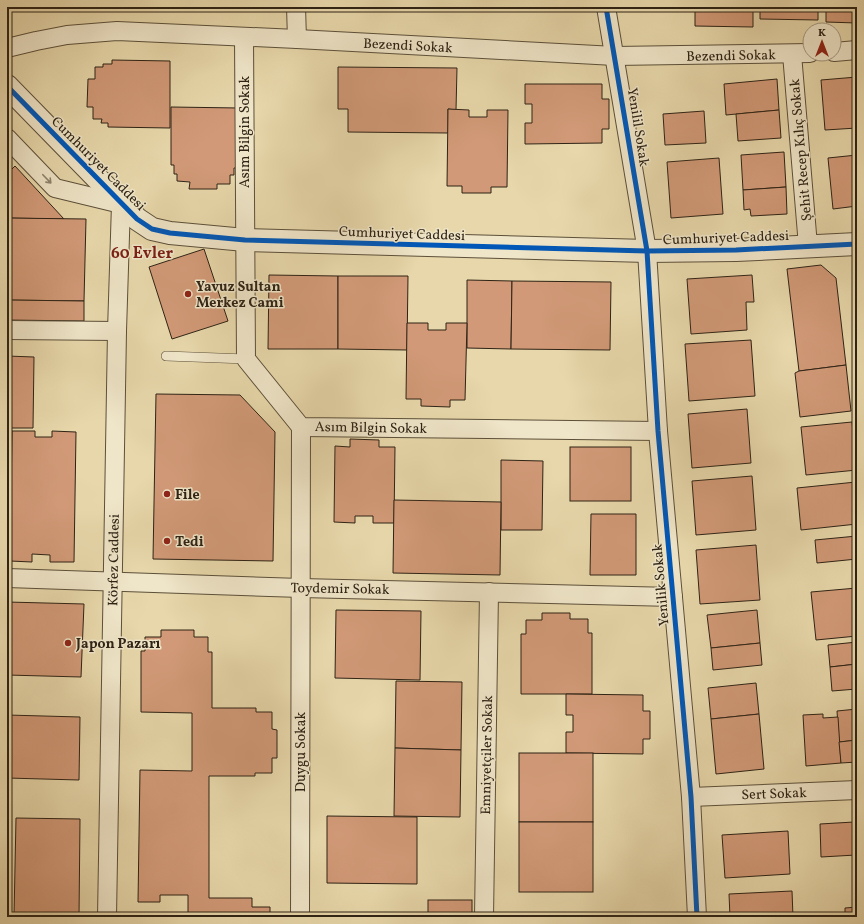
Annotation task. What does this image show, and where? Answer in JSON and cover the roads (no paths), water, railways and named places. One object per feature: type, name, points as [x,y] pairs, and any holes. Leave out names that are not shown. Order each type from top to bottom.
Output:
[{"type":"street","points":[[296,7],[297,39]]},
{"type":"street","name":"Yenilil Sokak","points":[[606,7],[647,251]]},
{"type":"street","name":"Bezendi Sokak","points":[[7,48],[36,40],[67,35],[111,32],[297,39],[615,56],[802,53]]},
{"type":"street","name":"Asım Bilgin Sokak","points":[[244,37],[246,359],[302,426],[658,431]]},
{"type":"street","points":[[842,51],[857,50]]},
{"type":"street","name":"Şehit Recep Kılıç Sokak","points":[[792,54],[808,246]]},
{"type":"street","name":"Cumhuriyet Caddesi","points":[[7,86],[137,219],[152,229],[170,233],[245,240],[647,251],[736,250],[857,244]]},
{"type":"street","points":[[7,138],[55,188],[121,204]]},
{"type":"street","name":"Körfez Caddesi","points":[[107,917],[117,331],[121,204]]},
{"type":"street","name":"Yenilik Sokak","points":[[647,251],[658,431],[690,797],[697,917]]},
{"type":"street","points":[[7,330],[117,331]]},
{"type":"street","name":"Duygu Sokak","points":[[300,917],[302,426]]},
{"type":"street","name":"Toydemir Sokak","points":[[7,578],[301,588],[673,596]]},
{"type":"street","name":"Emniyetçiler Sokak","points":[[484,917],[489,592]]},
{"type":"street","name":"Sert Sokak","points":[[690,797],[857,790]]},
{"type":"lane","points":[[166,356],[246,359]]},
{"type":"place","name":"Yavuz Sultan Merkez Cami","points":[[188,294]]},
{"type":"place","name":"File","points":[[167,494]]},
{"type":"place","name":"Tedi","points":[[167,541]]},
{"type":"place","name":"Japon Pazarı","points":[[68,643]]},
{"type":"district","name":"60 Evler","points":[[142,252]]}]
